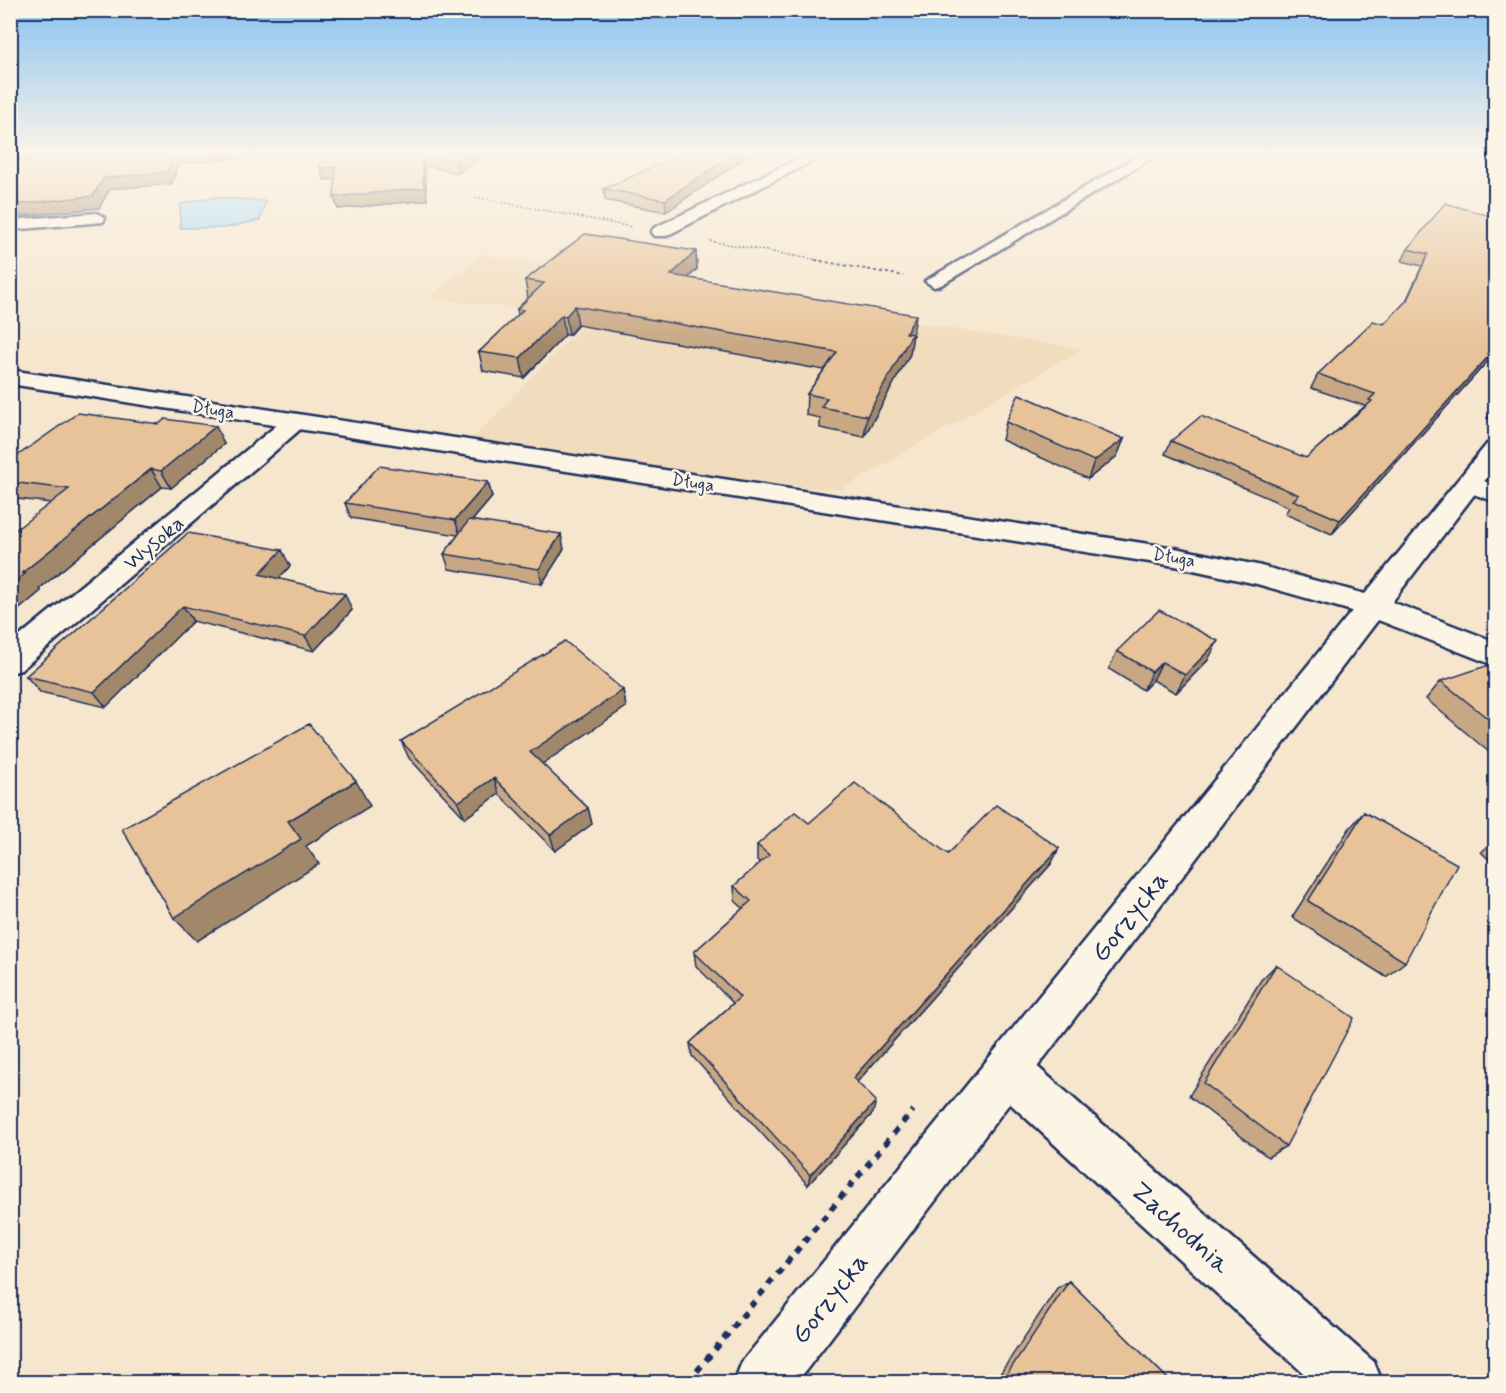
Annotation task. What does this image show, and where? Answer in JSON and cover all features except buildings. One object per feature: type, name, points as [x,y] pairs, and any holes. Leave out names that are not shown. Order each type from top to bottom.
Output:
[{"type":"street","points":[[660,232],[690,217]]},
{"type":"street","points":[[934,281],[1044,217]]},
{"type":"street","points":[[10,225],[97,218]]},
{"type":"street","name":"Długa","points":[[10,377],[1175,557],[1289,581],[1373,606],[1496,655]]},
{"type":"street","name":"Wysoka","points":[[10,662],[296,421]]},
{"type":"street","name":"Gorzycka","points":[[762,1383],[1496,449]]},
{"type":"street","points":[[1468,484],[1496,494]]},
{"type":"street","name":"Zachodnia","points":[[1008,1071],[1354,1383]]},
{"type":"shaded area","points":[[482,254],[1082,349],[842,489],[804,488],[472,439],[590,318],[428,298]]},
{"type":"water","points":[[180,217],[261,217],[260,220],[225,228],[180,228]]}]
